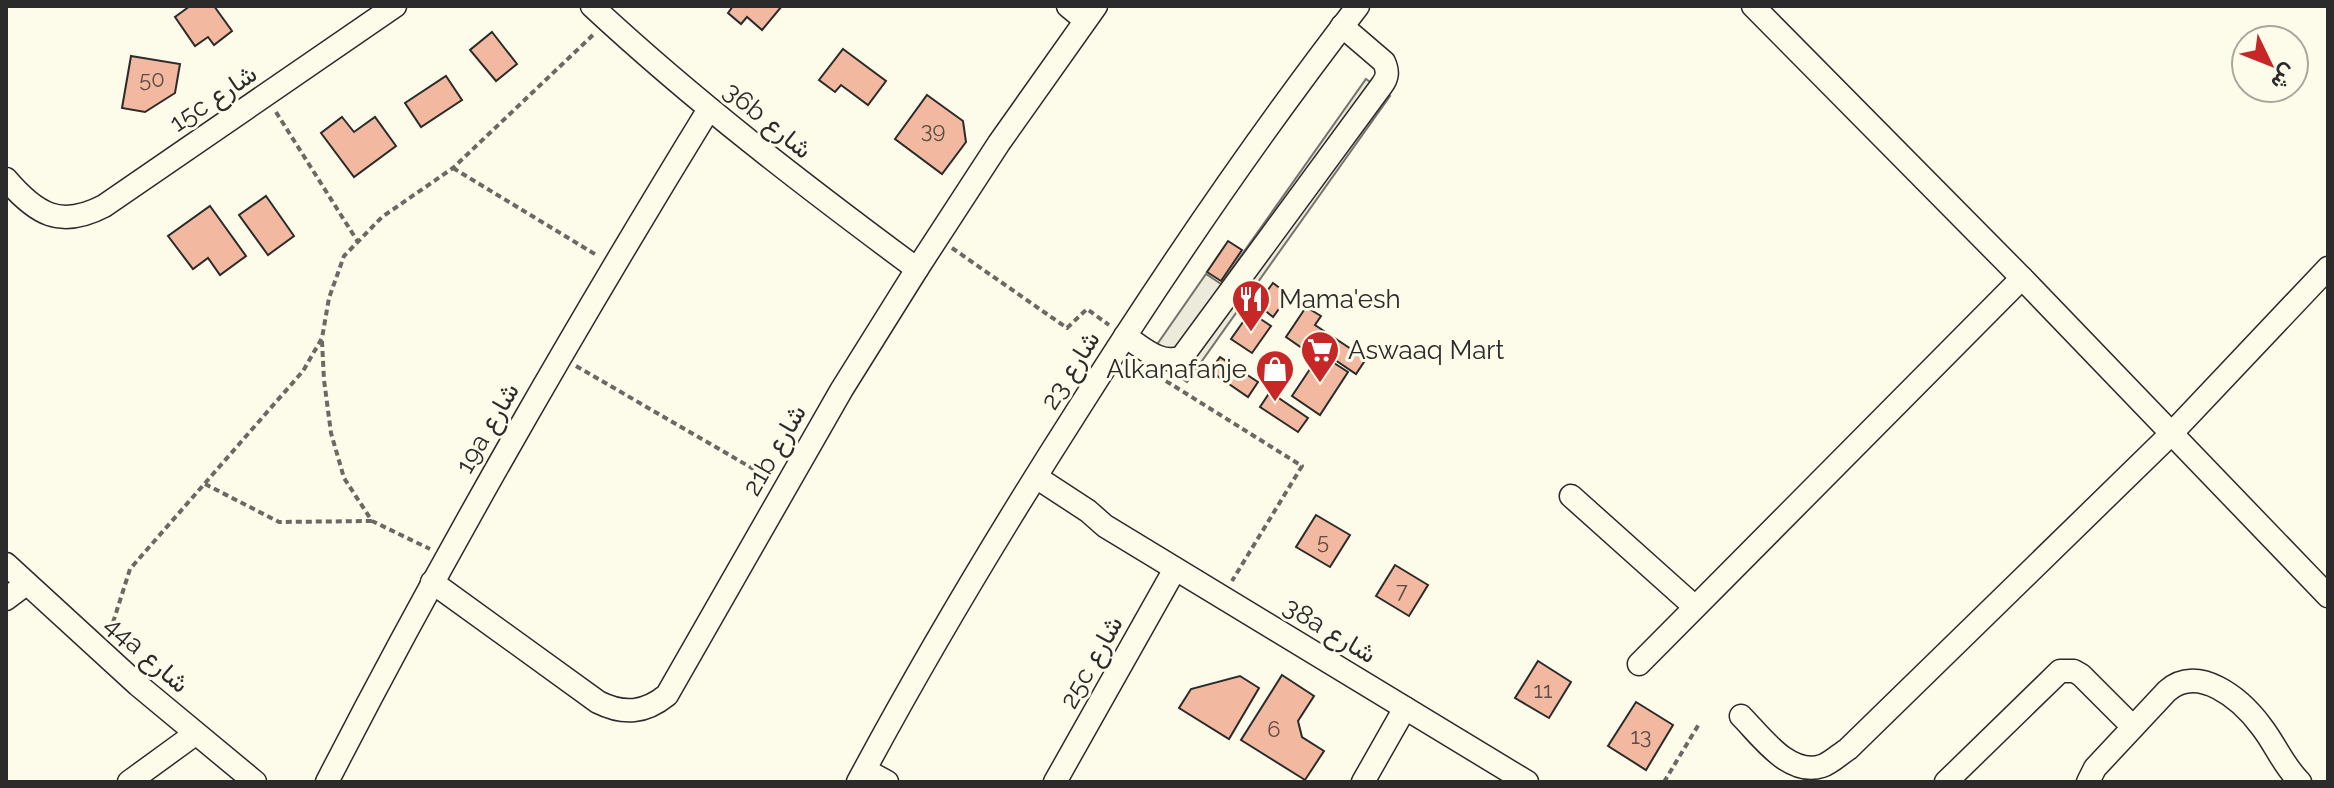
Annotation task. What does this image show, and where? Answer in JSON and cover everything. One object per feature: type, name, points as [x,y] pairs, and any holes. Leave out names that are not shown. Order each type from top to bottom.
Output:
[{"type":"street","name":"15c شارع","points":[[6,179],[26,200],[54,217],[72,218],[89,214],[395,6]]},
{"type":"street","name":"شارع 23","points":[[862,776],[942,632],[1031,484],[1161,279],[1358,6]]},
{"type":"street","points":[[1753,6],[2022,278],[2328,596]]},
{"type":"street","name":"21b شارع","points":[[432,582],[611,709],[626,712],[641,710],[667,695],[842,389],[1083,11]]},
{"type":"street","name":"36b شارع","points":[[600,13],[709,109],[917,269]]},
{"type":"street","points":[[1125,336],[1164,360],[1173,361],[1182,357],[1387,78],[1384,62],[1342,26]]},
{"type":"street","name":"19a شارع","points":[[327,782],[432,582],[560,356],[709,109]]},
{"type":"street","points":[[1741,716],[1786,760],[1804,769],[1823,766],[1848,749],[2171,434],[2328,268]]},
{"type":"street","points":[[1639,664],[2022,278]]},
{"type":"street","name":"38a شارع","points":[[1031,484],[1088,511],[1105,526],[1527,782]]},
{"type":"street","points":[[1571,496],[1695,607]]},
{"type":"street","name":"44a شارع","points":[[6,564],[195,734],[255,782]]},
{"type":"street","name":"25c شارع","points":[[1055,782],[1175,569]]},
{"type":"street","points":[[6,599],[26,584]]},
{"type":"street","points":[[1946,782],[2060,671],[2074,671],[2081,675],[2133,727]]},
{"type":"street","points":[[2088,782],[2095,768],[2133,727],[2174,685],[2184,680],[2203,682],[2230,696],[2253,716],[2280,759],[2300,782]]},
{"type":"street","points":[[1363,782],[1405,708]]},
{"type":"street","points":[[129,782],[195,734]]},
{"type":"street","points":[[862,776],[887,782]]},
{"type":"path","points":[[372,521],[344,478],[331,433],[324,380],[322,338],[329,298],[344,256],[382,217],[453,168],[600,13]]},
{"type":"path","points":[[266,96],[358,242]]},
{"type":"path","points":[[453,168],[614,265]]},
{"type":"path","points":[[937,238],[1067,328],[1087,309],[1125,336]]},
{"type":"path","points":[[103,653],[130,569],[303,371],[322,338]]},
{"type":"path","points":[[560,356],[785,487]]},
{"type":"path","points":[[1156,375],[1302,466],[1222,597]]},
{"type":"path","points":[[205,484],[279,522],[372,521],[447,556]]},
{"type":"path","points":[[1664,782],[1699,724]]},
{"type":"shaded area","points":[[1366,79],[1390,96],[1187,382],[1149,356],[1206,274],[1221,284]]},
{"type":"building","points":[[190,6],[214,6],[232,31],[214,45],[208,37],[195,46],[175,17]]},
{"type":"building","points":[[733,6],[782,6],[762,30],[747,17],[741,24],[728,13]]},
{"type":"building","points":[[492,32],[517,64],[496,81],[470,50]]},
{"type":"building","points":[[843,49],[886,81],[868,105],[841,85],[835,92],[819,80]]},
{"type":"building","points":[[131,56],[180,64],[175,93],[145,112],[122,108]]},
{"type":"building","points":[[446,76],[462,100],[421,127],[405,103]]},
{"type":"building","points":[[927,95],[963,121],[966,142],[942,174],[895,139]]},
{"type":"building","points":[[342,117],[354,132],[375,117],[396,146],[354,177],[321,133]]},
{"type":"building","points":[[266,196],[294,236],[268,255],[239,215]]},
{"type":"building","points":[[210,206],[246,256],[220,275],[208,258],[193,269],[168,236]]},
{"type":"building","points":[[1228,241],[1242,250],[1221,281],[1207,272]]},
{"type":"building","points":[[1273,283],[1289,295],[1273,317],[1257,304]]},
{"type":"building","points":[[1306,307],[1321,316],[1315,325],[1366,359],[1356,374],[1307,341],[1302,348],[1286,337]]},
{"type":"building","name":"Mama'esh","points":[[1250,312],[1271,326],[1252,353],[1231,339]]},
{"type":"building","name":"Aswaaq Mart","points":[[1320,354],[1348,372],[1320,415],[1292,396]]},
{"type":"building","points":[[1220,357],[1258,382],[1248,397],[1210,371]]},
{"type":"building","points":[[1270,392],[1308,418],[1298,432],[1260,407]]},
{"type":"building","points":[[1316,515],[1350,535],[1330,567],[1296,547]]},
{"type":"building","points":[[1395,565],[1428,585],[1409,616],[1376,596]]},
{"type":"building","points":[[1538,661],[1571,682],[1549,718],[1515,698]]},
{"type":"building","points":[[1282,675],[1314,696],[1298,721],[1302,737],[1324,751],[1305,780],[1241,740]]},
{"type":"building","points":[[1240,676],[1259,688],[1229,739],[1179,708],[1191,689]]},
{"type":"building","points":[[1636,702],[1673,725],[1646,770],[1608,746]]},
{"type":"place","name":"Mama'esh","points":[[1251,333]]},
{"type":"place","name":"Aswaaq Mart","points":[[1320,384]]},
{"type":"place","name":"Alkanafanje","points":[[1275,403]]}]
